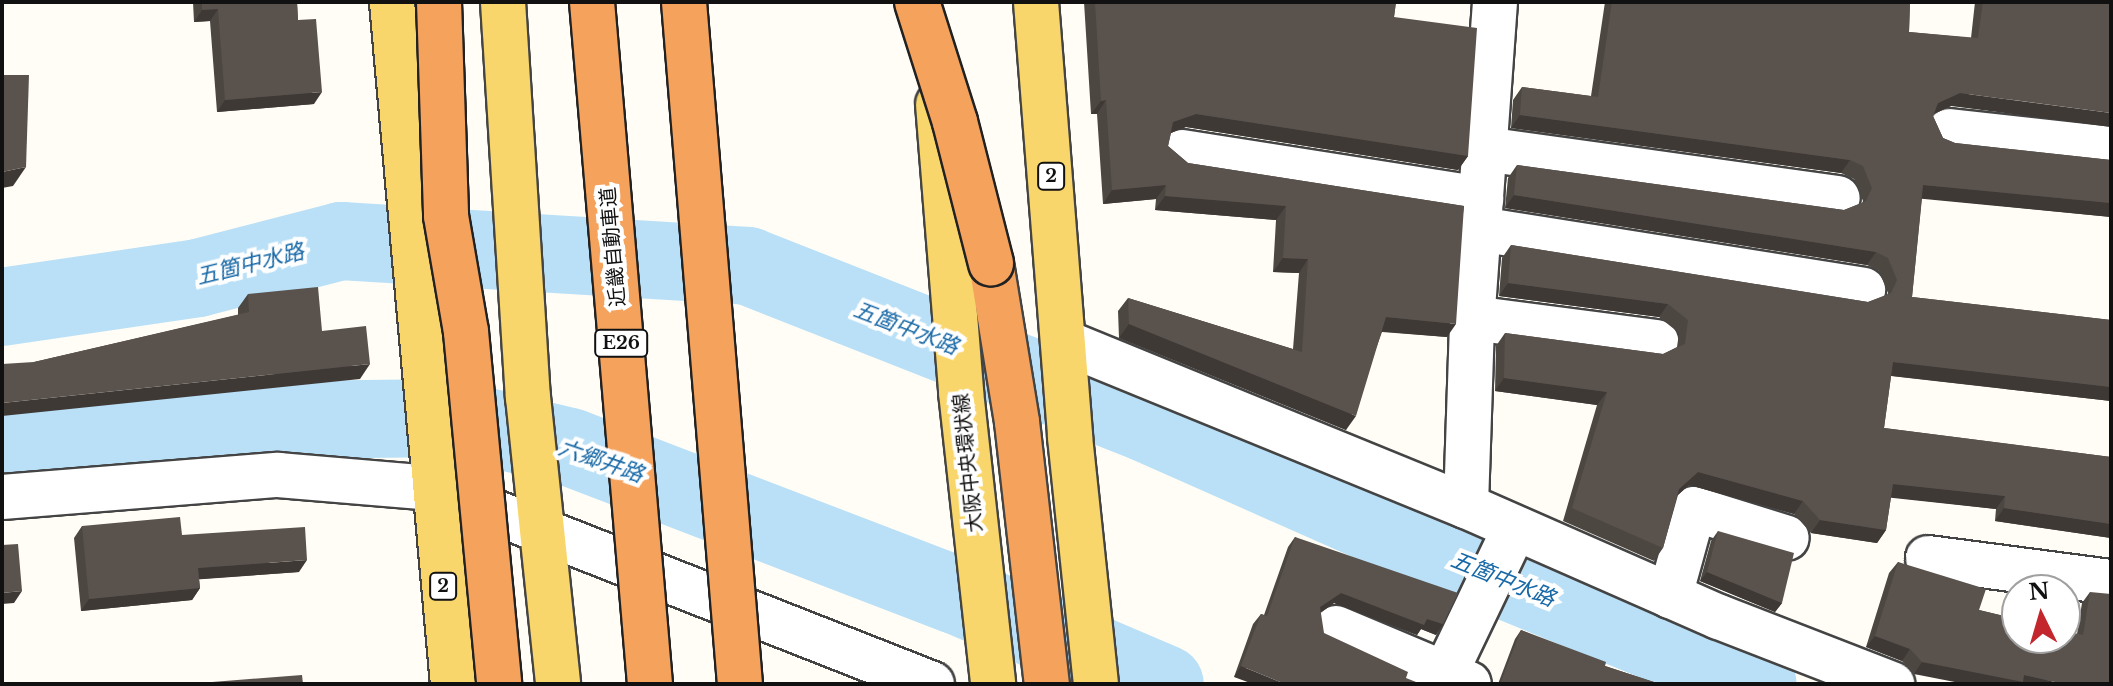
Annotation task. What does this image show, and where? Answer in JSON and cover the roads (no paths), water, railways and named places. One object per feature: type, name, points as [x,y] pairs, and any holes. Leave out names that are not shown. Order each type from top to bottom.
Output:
[{"type":"highway","points":[[439,2],[446,216],[466,332],[499,684]]},
{"type":"highway","name":"近畿自動車道","points":[[592,2],[650,684]]},
{"type":"highway","points":[[684,2],[740,684]]},
{"type":"highway","points":[[917,2],[955,122],[991,263],[1017,422],[1047,684]]},
{"type":"main road","name":"2","points":[[392,2],[431,471],[453,684]]},
{"type":"main road","points":[[503,2],[518,273],[540,530],[558,684]]},
{"type":"main road","name":"大阪中央環状線","points":[[930,2],[961,392],[991,670]]},
{"type":"main road","name":"2","points":[[1036,2],[1070,437],[1096,684]]},
{"type":"street","points":[[1466,506],[1472,318],[1495,2]]},
{"type":"street","points":[[1949,131],[2111,149]]},
{"type":"street","points":[[1484,149],[1838,198]]},
{"type":"street","points":[[1182,152],[1863,290]]},
{"type":"street","points":[[1472,318],[1656,342]]},
{"type":"street","points":[[1064,346],[1466,506],[1508,542],[1670,596],[1862,676],[1892,684]]},
{"type":"street","points":[[2,497],[278,475],[431,471],[540,530],[932,684]]},
{"type":"street","points":[[1670,596],[1694,509],[1787,538]]},
{"type":"street","points":[[1336,628],[1457,679],[1479,604],[1508,542]]},
{"type":"street","points":[[1928,558],[2111,582]]},
{"type":"waterway","name":"五箇中水路","points":[[2,307],[198,278],[341,241],[748,266],[1144,422],[1456,560],[1758,684]]},
{"type":"waterway","name":"六郷井路","points":[[2,446],[279,420],[450,418],[570,447],[956,595],[1165,684]]}]
